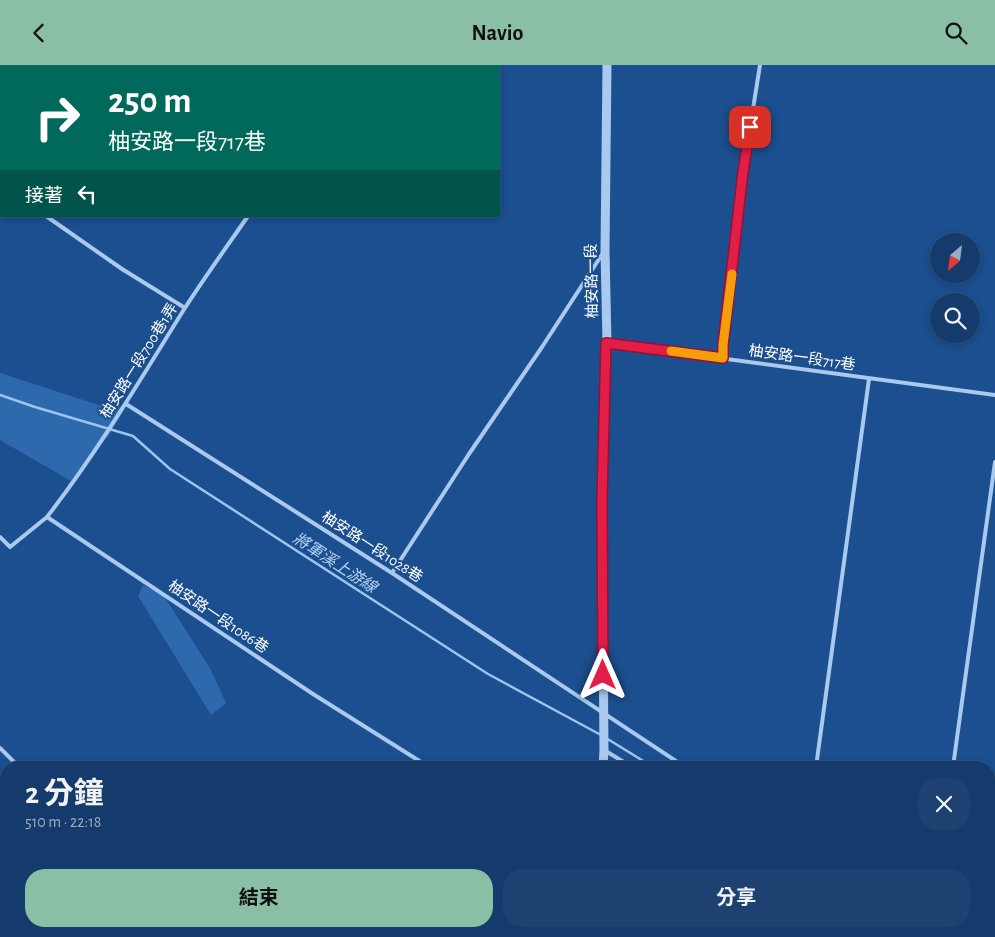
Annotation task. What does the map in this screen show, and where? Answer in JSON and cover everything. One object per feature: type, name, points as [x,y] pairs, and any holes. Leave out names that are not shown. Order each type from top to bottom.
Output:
[{"type":"street","name":"柚安路一段","points":[[603,761],[602,499],[606,343],[607,65]]},
{"type":"lane","points":[[723,358],[743,172],[760,65]]},
{"type":"lane","points":[[47,217],[122,269],[185,308]]},
{"type":"lane","name":"柚安路一段700巷1弄","points":[[48,517],[126,404],[185,308],[247,217]]},
{"type":"lane","points":[[392,573],[605,249]]},
{"type":"lane","name":"柚安路一段717巷","points":[[606,343],[995,395]]},
{"type":"lane","points":[[817,761],[868,379]]},
{"type":"lane","name":"柚安路一段1028巷","points":[[126,404],[392,573],[676,761]]},
{"type":"lane","points":[[954,761],[995,462]]},
{"type":"lane","points":[[0,537],[10,547],[48,517]]},
{"type":"lane","name":"柚安路一段1086巷","points":[[48,517],[305,688],[420,761]]},
{"type":"lane","points":[[0,749],[12,761]]},
{"type":"lane","points":[[604,750],[622,761]]},
{"type":"shaded area","points":[[0,373],[111,409],[119,402],[122,413],[110,434],[71,481],[0,440]]},
{"type":"shaded area","points":[[143,585],[164,596],[211,670],[226,703],[211,715],[138,596]]},
{"type":"waterway","name":"將軍溪上游線","points":[[0,395],[133,436],[170,469],[488,674],[601,735]]},
{"type":"waterway","name":"將軍溪上游線","points":[[606,738],[643,761]]},
{"type":"slow traffic","points":[[671,351],[723,358],[732,274]]},
{"type":"route","points":[[603,675],[602,499],[606,343],[723,358],[743,172],[750,127]]}]
